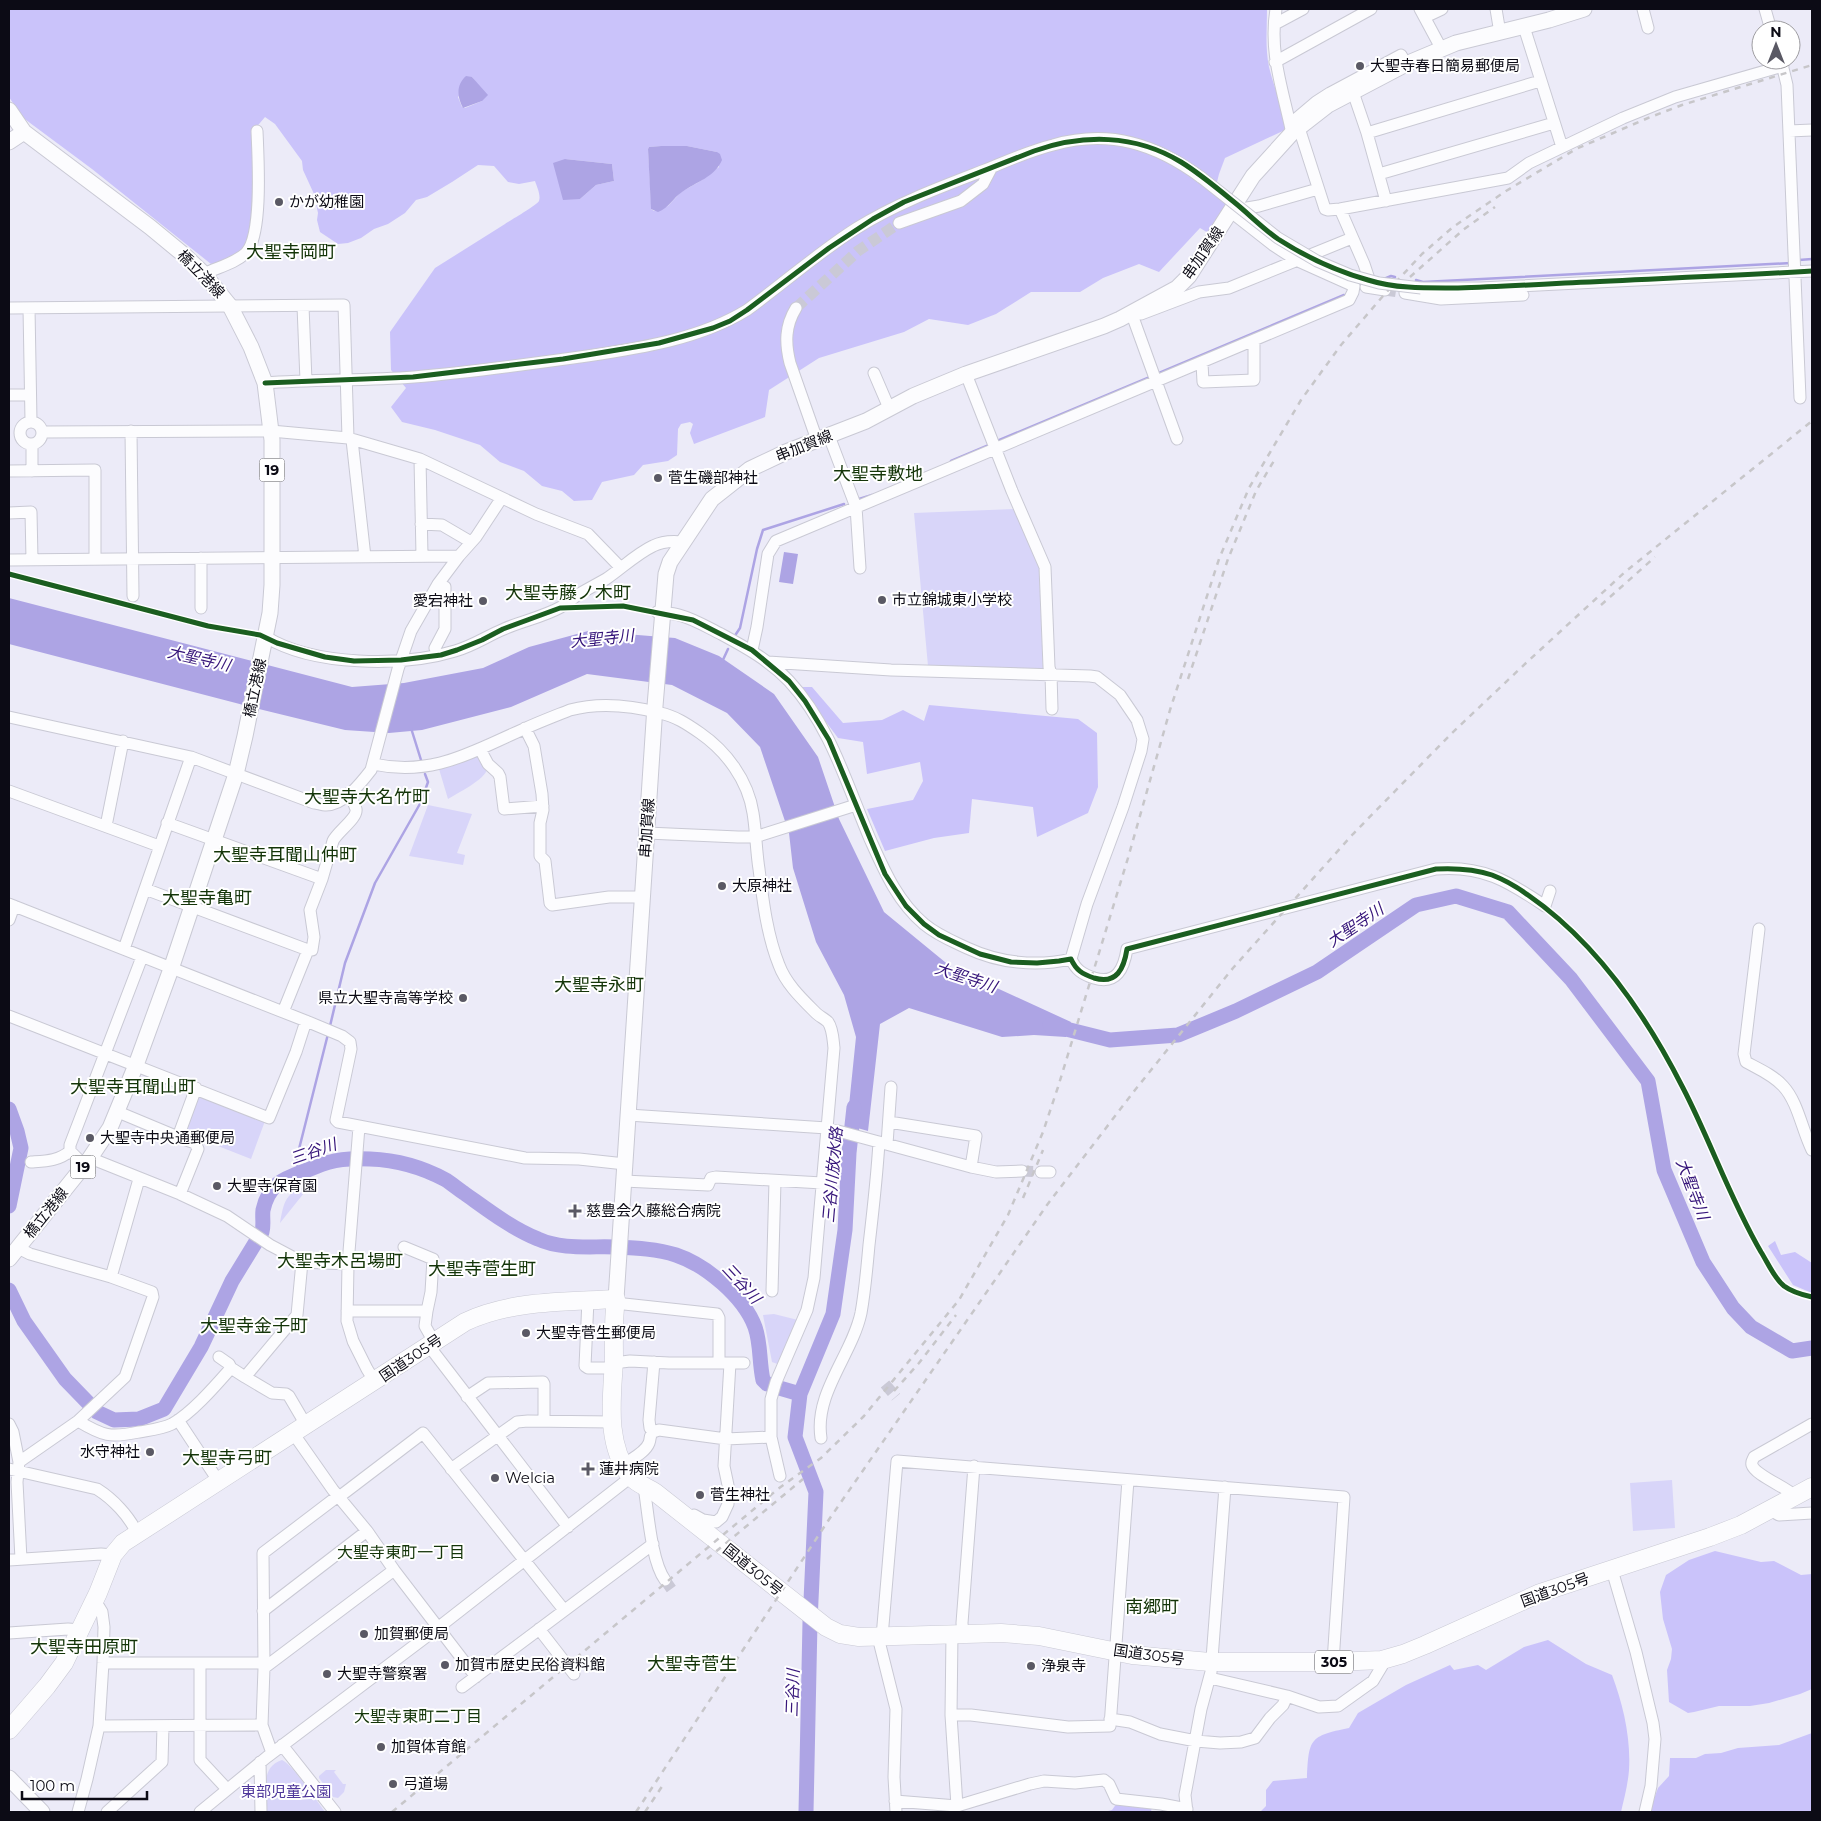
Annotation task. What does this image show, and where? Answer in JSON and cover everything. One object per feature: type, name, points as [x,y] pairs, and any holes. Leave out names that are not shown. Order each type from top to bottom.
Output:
[{"type":"highway","name":"国道305号","points":[[9,1730],[64,1663],[81,1630],[113,1556],[123,1543],[137,1533],[375,1382],[465,1322],[483,1314],[525,1305],[588,1300],[616,1301]]},
{"type":"highway","points":[[616,1301],[612,1422],[617,1449],[638,1480]]},
{"type":"highway","name":"国道305号","points":[[638,1480],[791,1601],[826,1627],[840,1634],[859,1637],[1020,1634],[1210,1670],[1382,1660],[1403,1654],[1540,1593],[1710,1537],[1770,1510],[1812,1487]]},
{"type":"main road","name":"串加賀線","points":[[616,1301],[660,614],[666,574],[670,562],[705,508],[726,486],[750,469],[871,418],[913,396],[966,374],[1104,326],[1132,314],[1176,288],[1184,282],[1253,176],[1294,128],[1328,105],[1441,48],[1524,27],[1584,9]]},
{"type":"main road","name":"橋立港線","points":[[9,110],[24,132],[150,227],[204,274],[230,306],[251,347],[265,383],[271,431],[272,557],[271,598],[265,640],[236,774],[192,907],[136,1065],[118,1112],[104,1138],[12,1255]]},
{"type":"main road","points":[[9,142],[24,132]]},
{"type":"main road","points":[[9,1778],[42,1812]]},
{"type":"street","points":[[1276,9],[1275,62],[1294,128],[1325,209],[1328,210],[1508,178],[1529,163],[1623,118],[1675,97],[1760,70]]},
{"type":"street","points":[[1275,24],[1303,9]]},
{"type":"street","points":[[1275,62],[1371,9]]},
{"type":"street","points":[[1441,48],[1422,13],[1442,9]]},
{"type":"street","points":[[1496,9],[1500,33]]},
{"type":"street","points":[[1643,9],[1648,28]]},
{"type":"street","points":[[1524,27],[1562,147]]},
{"type":"street","points":[[1294,128],[1316,102],[1330,93],[1401,56],[1406,64]]},
{"type":"street","points":[[1784,70],[1787,85],[1800,398]]},
{"type":"street","points":[[1367,133],[1540,81]]},
{"type":"street","points":[[1353,92],[1367,133],[1386,201]]},
{"type":"street","points":[[1379,174],[1554,123]]},
{"type":"street","points":[[1789,131],[1812,130]]},
{"type":"street","points":[[204,274],[238,260],[247,252],[251,245],[256,224],[258,131]]},
{"type":"street","points":[[265,383],[413,377],[563,360],[640,346],[713,328],[730,321],[747,310],[872,219],[904,202],[1052,145],[1078,140],[1123,140],[1156,150],[1181,162],[1278,238],[1317,261],[1350,275],[1379,284],[1421,288],[1481,288],[1812,272]]},
{"type":"street","points":[[899,224],[961,201],[983,184],[992,167]]},
{"type":"street","points":[[1232,211],[1259,206],[1318,189]]},
{"type":"street","points":[[1340,209],[1364,264],[1372,288]]},
{"type":"street","points":[[1232,211],[1273,245],[1296,260],[1354,286],[1385,290]]},
{"type":"street","points":[[1132,314],[1137,316],[1199,292],[1229,288],[1352,238]]},
{"type":"street","points":[[752,650],[768,554],[776,541],[832,519],[995,446],[1157,382],[1349,300],[1354,286]]},
{"type":"street","points":[[1405,293],[1441,299],[1523,295]]},
{"type":"street","points":[[9,308],[344,305],[350,439],[365,557]]},
{"type":"street","points":[[303,306],[306,381]]},
{"type":"street","points":[[30,308],[31,422]]},
{"type":"street","points":[[796,308],[789,319],[787,327],[787,351],[790,363],[856,508],[860,568]]},
{"type":"street","points":[[1132,314],[1177,439]]},
{"type":"street","points":[[1202,362],[1203,382],[1254,380],[1254,340]]},
{"type":"street","points":[[874,373],[889,408]]},
{"type":"street","points":[[966,374],[1012,491],[1045,567],[1052,709]]},
{"type":"street","points":[[9,395],[30,395]]},
{"type":"street","points":[[31,422],[40,425],[43,432],[41,439],[32,444],[22,440],[14,433],[22,426],[31,422]]},
{"type":"street","points":[[131,431],[133,596]]},
{"type":"street","points":[[43,432],[271,431],[350,439],[420,459],[501,499],[588,534],[620,567]]},
{"type":"street","points":[[32,444],[32,471]]},
{"type":"street","points":[[420,459],[422,555]]},
{"type":"street","points":[[9,471],[95,470],[95,558]]},
{"type":"street","points":[[9,717],[124,741],[191,758],[314,803],[327,806],[342,800],[363,781],[371,770],[410,631],[438,584],[471,542],[501,499]]},
{"type":"street","points":[[9,512],[31,512],[32,560]]},
{"type":"street","points":[[420,524],[442,525],[471,542]]},
{"type":"street","points":[[265,640],[325,657],[399,665],[450,652],[482,640],[503,629],[560,608],[653,546],[671,542],[682,542]]},
{"type":"street","points":[[9,560],[459,556]]},
{"type":"street","points":[[201,558],[201,608]]},
{"type":"street","points":[[438,584],[445,587],[445,629],[436,644],[450,652]]},
{"type":"street","points":[[660,614],[679,615],[693,620],[752,650],[789,681],[829,740],[885,874],[906,906],[924,924],[939,935],[980,954],[1011,962],[1059,962],[1070,959]]},
{"type":"street","points":[[768,662],[891,670],[1098,677],[1120,695],[1137,720],[1142,738],[1141,751],[1123,807],[1086,904],[1070,959]]},
{"type":"street","points":[[373,764],[398,768],[448,762],[570,710],[589,705],[612,704],[655,709],[686,723],[721,750],[738,773],[747,793],[759,836],[767,921],[779,966],[788,983],[827,1022],[832,1032],[834,1048],[830,1128],[822,1184],[811,1296],[800,1328],[770,1399],[766,1438],[780,1476]]},
{"type":"street","points":[[526,728],[534,746],[540,780],[543,806],[540,823],[540,856],[545,861],[550,903],[552,905],[623,896],[642,897]]},
{"type":"street","points":[[106,826],[124,741]]},
{"type":"street","points":[[480,749],[488,764],[500,777],[504,809],[543,806]]},
{"type":"street","points":[[124,949],[191,758]]},
{"type":"street","points":[[9,791],[159,846]]},
{"type":"street","points":[[145,890],[312,950],[314,943],[310,910],[336,835],[355,815],[356,810],[349,793]]},
{"type":"street","points":[[647,833],[738,837],[759,836],[856,805]]},
{"type":"street","points":[[167,823],[322,879]]},
{"type":"street","points":[[1070,959],[1079,972],[1086,976],[1110,980],[1124,964],[1127,949],[1436,869],[1470,869],[1493,875],[1518,888],[1545,906],[1550,891]]},
{"type":"street","points":[[9,920],[11,905],[342,1036],[350,1042],[351,1049],[336,1120],[338,1122],[359,1128],[525,1158],[563,1158],[625,1164]]},
{"type":"street","points":[[1759,929],[1744,1054],[1746,1062],[1773,1077],[1791,1097],[1812,1150]]},
{"type":"street","points":[[283,1012],[308,950]]},
{"type":"street","points":[[31,1162],[65,1156],[70,1151],[70,1145],[79,1120],[142,957]]},
{"type":"street","points":[[9,1017],[196,1088],[269,1118],[308,1022]]},
{"type":"street","points":[[821,1438],[820,1418],[823,1406],[849,1348],[860,1314],[880,1142],[889,1122],[891,1087]]},
{"type":"street","points":[[178,1136],[196,1088]]},
{"type":"street","points":[[118,1112],[198,1145],[180,1194]]},
{"type":"street","points":[[628,1115],[830,1128],[971,1167],[996,1172],[1022,1171]]},
{"type":"street","points":[[889,1122],[976,1136],[971,1167]]},
{"type":"street","points":[[359,1128],[348,1264],[347,1322],[353,1340],[375,1382]]},
{"type":"street","points":[[70,1151],[87,1162],[180,1194],[227,1216],[270,1246],[302,1262],[348,1264]]},
{"type":"street","points":[[624,1181],[708,1185],[712,1178],[716,1177],[822,1184]]},
{"type":"street","points":[[111,1277],[139,1179]]},
{"type":"street","points":[[772,1291],[775,1181]]},
{"type":"street","points":[[404,1247],[432,1259],[431,1292],[425,1326],[431,1344],[496,1436],[568,1527]]},
{"type":"street","points":[[12,1255],[30,1254],[111,1277],[152,1292],[128,1370],[122,1380],[79,1420],[16,1467]]},
{"type":"street","points":[[245,1376],[294,1321],[297,1315],[302,1262]]},
{"type":"street","points":[[588,1300],[585,1366],[588,1368],[613,1366],[630,1361],[744,1363]]},
{"type":"street","points":[[616,1301],[717,1314],[719,1318],[724,1363],[726,1439],[724,1466],[728,1490],[728,1504],[722,1517],[716,1522],[697,1518],[664,1490],[638,1480]]},
{"type":"street","points":[[347,1311],[427,1311]]},
{"type":"street","points":[[219,1357],[229,1364],[231,1368],[272,1393],[289,1396],[300,1429],[338,1496],[367,1531],[394,1570],[476,1677]]},
{"type":"street","points":[[653,1432],[650,1428],[649,1420],[654,1362]]},
{"type":"street","points":[[79,1420],[99,1433],[118,1436],[164,1427],[178,1420],[206,1396],[231,1368]]},
{"type":"street","points":[[467,1397],[488,1383],[543,1382],[544,1420]]},
{"type":"street","points":[[178,1420],[219,1482]]},
{"type":"street","points":[[451,1470],[517,1422],[544,1420],[612,1422]]},
{"type":"street","points":[[9,1424],[13,1432],[21,1559]]},
{"type":"street","points":[[1795,1496],[1760,1473],[1752,1466],[1752,1461],[1754,1457],[1812,1424]]},
{"type":"street","points":[[665,1580],[660,1574],[638,1480],[644,1451],[649,1444],[650,1435],[659,1430],[726,1439],[766,1438]]},
{"type":"street","points":[[272,1753],[262,1725],[264,1665],[262,1556],[265,1550],[424,1434],[564,1610]]},
{"type":"street","points":[[1225,1487],[1210,1670],[1185,1795],[1187,1810],[1161,1804],[1116,1799],[1109,1784],[1104,1780],[1075,1783],[1044,1781],[957,1806],[896,1807],[896,1709],[880,1637],[897,1461],[974,1466],[1128,1480],[1225,1487],[1344,1497],[1333,1662]]},
{"type":"street","points":[[957,1806],[952,1715],[957,1634],[962,1623],[974,1466]]},
{"type":"street","points":[[16,1467],[97,1489],[107,1496],[132,1523],[137,1533]]},
{"type":"street","points":[[200,1812],[260,1762],[568,1527],[638,1480]]},
{"type":"street","points":[[952,1715],[971,1715],[1068,1727],[1110,1726],[1128,1480]]},
{"type":"street","points":[[1770,1510],[1779,1515],[1812,1514]]},
{"type":"street","points":[[263,1611],[367,1531]]},
{"type":"street","points":[[462,1687],[653,1544]]},
{"type":"street","points":[[9,1560],[100,1554],[113,1556]]},
{"type":"street","points":[[103,1663],[264,1665],[394,1570]]},
{"type":"street","points":[[1612,1570],[1636,1652],[1653,1723],[1655,1739],[1645,1812]]},
{"type":"street","points":[[82,1811],[87,1778],[99,1726],[103,1663],[104,1628],[102,1612],[94,1599]]},
{"type":"street","points":[[9,1633],[68,1629],[81,1630]]},
{"type":"street","points":[[539,1629],[574,1674]]},
{"type":"street","points":[[1210,1670],[1319,1707],[1338,1706],[1373,1681],[1382,1666],[1382,1660]]},
{"type":"street","points":[[200,1664],[200,1760],[227,1789]]},
{"type":"street","points":[[1110,1719],[1130,1722],[1160,1734],[1196,1741],[1241,1742],[1255,1738],[1270,1718],[1283,1705],[1287,1696]]},
{"type":"street","points":[[99,1726],[262,1725]]},
{"type":"street","points":[[107,1812],[162,1762],[162,1726]]},
{"type":"street","points":[[282,1746],[334,1812]]},
{"type":"street","points":[[260,1762],[261,1812]]},
{"type":"green space","points":[[1014,509],[1039,567],[1043,670],[928,666],[914,513]]},
{"type":"green space","points":[[480,755],[487,767],[485,773],[476,782],[448,799],[439,769]]},
{"type":"green space","points":[[428,805],[472,814],[457,853],[465,855],[463,865],[409,856]]},
{"type":"green space","points":[[198,1095],[265,1121],[251,1159],[185,1133]]},
{"type":"green space","points":[[312,1183],[280,1223],[288,1197],[297,1190]]},
{"type":"green space","points":[[774,1314],[798,1320],[780,1365],[772,1362],[763,1315]]},
{"type":"green space","points":[[1672,1480],[1675,1528],[1633,1531],[1630,1483]]},
{"type":"green space","name":"東部児童公園","points":[[282,1760],[298,1775],[325,1812],[267,1812],[267,1775],[275,1764]]},
{"type":"green space","points":[[326,1770],[336,1770],[334,1772],[343,1784],[346,1784],[344,1792],[338,1798],[333,1797],[319,1778]]},
{"type":"shaded area","points":[[9,9],[1267,9],[1268,60],[1283,114],[1285,130],[1225,158],[1214,194],[1227,205],[1210,234],[1200,228],[1159,272],[1139,264],[1103,278],[1080,292],[1031,292],[996,314],[968,325],[929,319],[904,332],[819,358],[769,390],[765,417],[694,444],[690,433],[693,424],[690,422],[681,424],[678,429],[677,455],[668,461],[643,465],[634,475],[602,482],[592,500],[574,501],[562,491],[542,486],[524,471],[500,462],[480,445],[435,430],[402,422],[391,407],[406,388],[391,370],[390,332],[435,268],[539,201],[539,191],[535,181],[519,184],[508,182],[494,166],[478,165],[427,197],[416,200],[405,213],[388,224],[374,229],[361,238],[348,243],[338,244],[320,232],[314,194],[303,170],[302,161],[275,124],[265,117],[254,130],[253,218],[243,252],[222,262],[211,264],[92,169],[22,117],[9,97]],"holes":[[[472,77],[482,101],[465,108],[462,107],[458,97]],[[687,146],[717,152],[719,167],[699,182],[681,192],[668,206],[654,211],[651,209],[649,147]],[[565,159],[612,164],[614,181],[596,185],[580,199]]]},
{"type":"shaded area","points":[[800,687],[812,687],[843,723],[882,720],[903,710],[924,721],[929,705],[1078,719],[1097,733],[1098,787],[1088,813],[1037,837],[1033,807],[972,799],[969,833],[934,838],[885,851],[867,809],[913,800],[923,781],[920,762],[867,774],[863,742],[838,738]]},
{"type":"shaded area","points":[[1775,1241],[1781,1255],[1795,1252],[1812,1263],[1812,1293],[1793,1285],[1768,1246]]},
{"type":"shaded area","points":[[1715,1551],[1761,1562],[1774,1561],[1801,1575],[1812,1574],[1812,1689],[1769,1703],[1750,1706],[1719,1706],[1688,1713],[1669,1702],[1667,1670],[1672,1649],[1663,1619],[1660,1592],[1666,1575],[1689,1560]]},
{"type":"shaded area","points":[[1548,1640],[1586,1664],[1612,1675],[1623,1709],[1629,1746],[1628,1775],[1621,1812],[1260,1812],[1266,1806],[1266,1790],[1273,1781],[1307,1778],[1309,1755],[1314,1741],[1326,1734],[1349,1728],[1358,1713],[1406,1685],[1450,1665],[1454,1670],[1478,1665],[1486,1670],[1524,1647]]},
{"type":"shaded area","points":[[1812,1733],[1812,1812],[1649,1812],[1658,1788],[1669,1776],[1670,1758],[1696,1758],[1705,1754],[1721,1753],[1738,1748],[1779,1745]]},
{"type":"shaded area","points":[[1117,1803],[1152,1806],[1151,1812],[1104,1812],[1112,1810]]},
{"type":"water","points":[[466,76],[472,77],[488,95],[482,101],[463,108],[459,87]]},
{"type":"water","points":[[687,146],[717,152],[722,160],[715,171],[682,192],[658,212],[651,209],[648,149],[649,147]]},
{"type":"water","points":[[565,159],[612,164],[614,181],[596,185],[580,199],[563,200],[553,163]]},
{"type":"water","points":[[784,552],[798,554],[793,584],[779,582]]},
{"type":"water","points":[[9,598],[352,687],[404,683],[483,668],[529,647],[588,631],[675,638],[719,656],[774,694],[818,757],[839,819],[884,912],[951,967],[1071,1022],[1066,1037],[1034,1035],[1002,1037],[909,1008],[880,1024],[868,1131],[847,1125],[856,1037],[844,995],[816,942],[793,868],[789,833],[760,747],[727,713],[672,685],[587,674],[511,707],[422,730],[389,733],[345,730],[9,644]]},
{"type":"waterway","points":[[1799,260],[1812,259]]},
{"type":"waterway","points":[[1416,280],[1423,282],[1791,263]]},
{"type":"waterway","points":[[1384,279],[1391,276],[1395,277]]},
{"type":"waterway","points":[[1159,373],[1344,295]]},
{"type":"waterway","points":[[997,441],[1150,377]]},
{"type":"waterway","points":[[951,461],[989,445]]},
{"type":"waterway","points":[[859,499],[872,495]]},
{"type":"waterway","points":[[734,637],[740,628],[757,549],[763,530],[844,504]]},
{"type":"waterway","points":[[722,662],[728,649]]},
{"type":"waterway","points":[[411,728],[421,760]]},
{"type":"waterway","points":[[330,1026],[345,963],[375,883],[421,802],[428,782],[425,774]]},
{"type":"waterway","name":"大聖寺川","points":[[1050,1025],[1110,1040],[1178,1035],[1236,1011],[1317,972],[1416,905],[1456,896],[1508,912],[1571,979],[1648,1081],[1664,1170],[1703,1262],[1733,1308],[1751,1327],[1792,1351],[1812,1348]]},
{"type":"waterway","points":[[299,1173],[297,1157],[328,1034]]},
{"type":"waterway","name":"三谷川","points":[[806,1812],[810,1622],[816,1492],[795,1437],[800,1394],[833,1314],[845,1230],[849,1153],[854,1107]]},
{"type":"waterway","name":"三谷川","points":[[9,1109],[21,1148],[9,1206]]},
{"type":"waterway","name":"三谷川","points":[[9,1290],[24,1321],[65,1379],[97,1412],[114,1420],[139,1419],[164,1409],[201,1347],[232,1281],[262,1232],[263,1210],[270,1192],[289,1177],[322,1164],[356,1159],[390,1161],[428,1171],[446,1180],[509,1224],[528,1235],[547,1242],[576,1247],[616,1247],[654,1250],[676,1255],[699,1266],[723,1284],[742,1304],[750,1316],[757,1333],[763,1380],[767,1384]]},
{"type":"waterway","name":"三谷川","points":[[776,1387],[800,1394]]},
{"type":"tunnel","points":[[796,308],[858,251],[899,223]]},
{"type":"tunnel","points":[[1385,290],[1405,293]]},
{"type":"tunnel","points":[[1022,1171],[1041,1172]]},
{"type":"tunnel","points":[[885,1384],[896,1397]]},
{"type":"tunnel","points":[[665,1580],[672,1590]]},
{"type":"railway","points":[[392,1812],[778,1489],[821,1458],[864,1416],[959,1300],[1008,1215],[1043,1132],[1128,858],[1170,710],[1219,559],[1249,488],[1301,400],[1341,345],[1422,254],[1453,227],[1506,191],[1576,149],[1682,105],[1812,65]]},
{"type":"railway","points":[[1410,277],[1463,230],[1495,207]]},
{"type":"railway","points":[[636,1812],[830,1518],[1047,1205],[1135,1090],[1233,968],[1353,834],[1452,733],[1526,663],[1625,572],[1812,421]]},
{"type":"railway","points":[[1188,679],[1228,559],[1256,491],[1275,459]]},
{"type":"railway","points":[[1601,605],[1655,557]]},
{"type":"railway","points":[[1023,1198],[1043,1150]]},
{"type":"railway","points":[[894,1391],[919,1363],[956,1315]]},
{"type":"railway","points":[[707,1559],[803,1479]]},
{"type":"railway","points":[[645,1812],[665,1782]]},
{"type":"cycle path","points":[[265,383],[413,377],[563,359],[659,343],[713,328],[730,321],[747,310],[829,248],[873,219],[904,202],[1034,151],[1052,145],[1090,140],[1127,142],[1146,146],[1163,153],[1181,162],[1201,176],[1266,230],[1289,246],[1310,258],[1344,272],[1390,285],[1424,288],[1471,288],[1812,271]]},
{"type":"cycle path","points":[[9,574],[208,626],[260,635],[277,643],[325,657],[354,661],[401,660],[441,655],[560,608],[623,606],[693,620],[752,650],[789,681],[805,701],[829,740],[885,874],[906,906],[924,924],[939,935],[980,954],[1011,962],[1037,963],[1071,959],[1077,969],[1083,973],[1102,980],[1108,979],[1118,973],[1124,963],[1127,949],[1436,869],[1464,869],[1492,875],[1520,889],[1553,914],[1576,935],[1597,957],[1636,1007],[1669,1061],[1693,1108],[1740,1212],[1771,1270],[1780,1283],[1787,1288],[1812,1297]]},
{"type":"place","name":"大聖寺春日簡易郵便局","points":[[1360,66]]},
{"type":"place","name":"かが幼稚園","points":[[279,202]]},
{"type":"place","name":"菅生磯部神社","points":[[658,478]]},
{"type":"place","name":"市立錦城東小学校","points":[[882,600]]},
{"type":"place","name":"愛宕神社","points":[[483,601]]},
{"type":"place","name":"大原神社","points":[[722,886]]},
{"type":"place","name":"県立大聖寺高等学校","points":[[463,998]]},
{"type":"place","name":"大聖寺中央通郵便局","points":[[90,1138]]},
{"type":"place","name":"大聖寺保育園","points":[[217,1186]]},
{"type":"place","name":"慈豊会久藤総合病院","points":[[575,1211]]},
{"type":"place","name":"大聖寺菅生郵便局","points":[[526,1333]]},
{"type":"place","name":"水守神社","points":[[150,1452]]},
{"type":"place","name":"蓮井病院","points":[[588,1469]]},
{"type":"place","name":"Welcia","points":[[495,1478]]},
{"type":"place","name":"菅生神社","points":[[700,1495]]},
{"type":"place","name":"加賀郵便局","points":[[364,1634]]},
{"type":"place","name":"加賀市歴史民俗資料館","points":[[445,1665]]},
{"type":"place","name":"浄泉寺","points":[[1031,1666]]},
{"type":"place","name":"大聖寺警察署","points":[[327,1674]]},
{"type":"place","name":"加賀体育館","points":[[381,1747]]},
{"type":"place","name":"弓道場","points":[[393,1784]]},
{"type":"district","name":"大聖寺岡町","points":[[291,252]]},
{"type":"district","name":"大聖寺敷地","points":[[878,474]]},
{"type":"district","name":"大聖寺藤ノ木町","points":[[568,593]]},
{"type":"district","name":"大聖寺大名竹町","points":[[367,797]]},
{"type":"district","name":"大聖寺耳聞山仲町","points":[[285,855]]},
{"type":"district","name":"大聖寺亀町","points":[[207,898]]},
{"type":"district","name":"大聖寺永町","points":[[599,985]]},
{"type":"district","name":"大聖寺耳聞山町","points":[[133,1087]]},
{"type":"district","name":"大聖寺木呂場町","points":[[340,1261]]},
{"type":"district","name":"大聖寺菅生町","points":[[482,1269]]},
{"type":"district","name":"大聖寺金子町","points":[[254,1326]]},
{"type":"district","name":"大聖寺弓町","points":[[227,1458]]},
{"type":"district","name":"大聖寺東町一丁目","points":[[401,1552]]},
{"type":"district","name":"南郷町","points":[[1152,1607]]},
{"type":"district","name":"大聖寺田原町","points":[[84,1647]]},
{"type":"district","name":"大聖寺菅生","points":[[692,1664]]},
{"type":"district","name":"大聖寺東町二丁目","points":[[418,1716]]},
{"type":"water label","name":"三谷川放水路","points":[[832,1175]]}]
